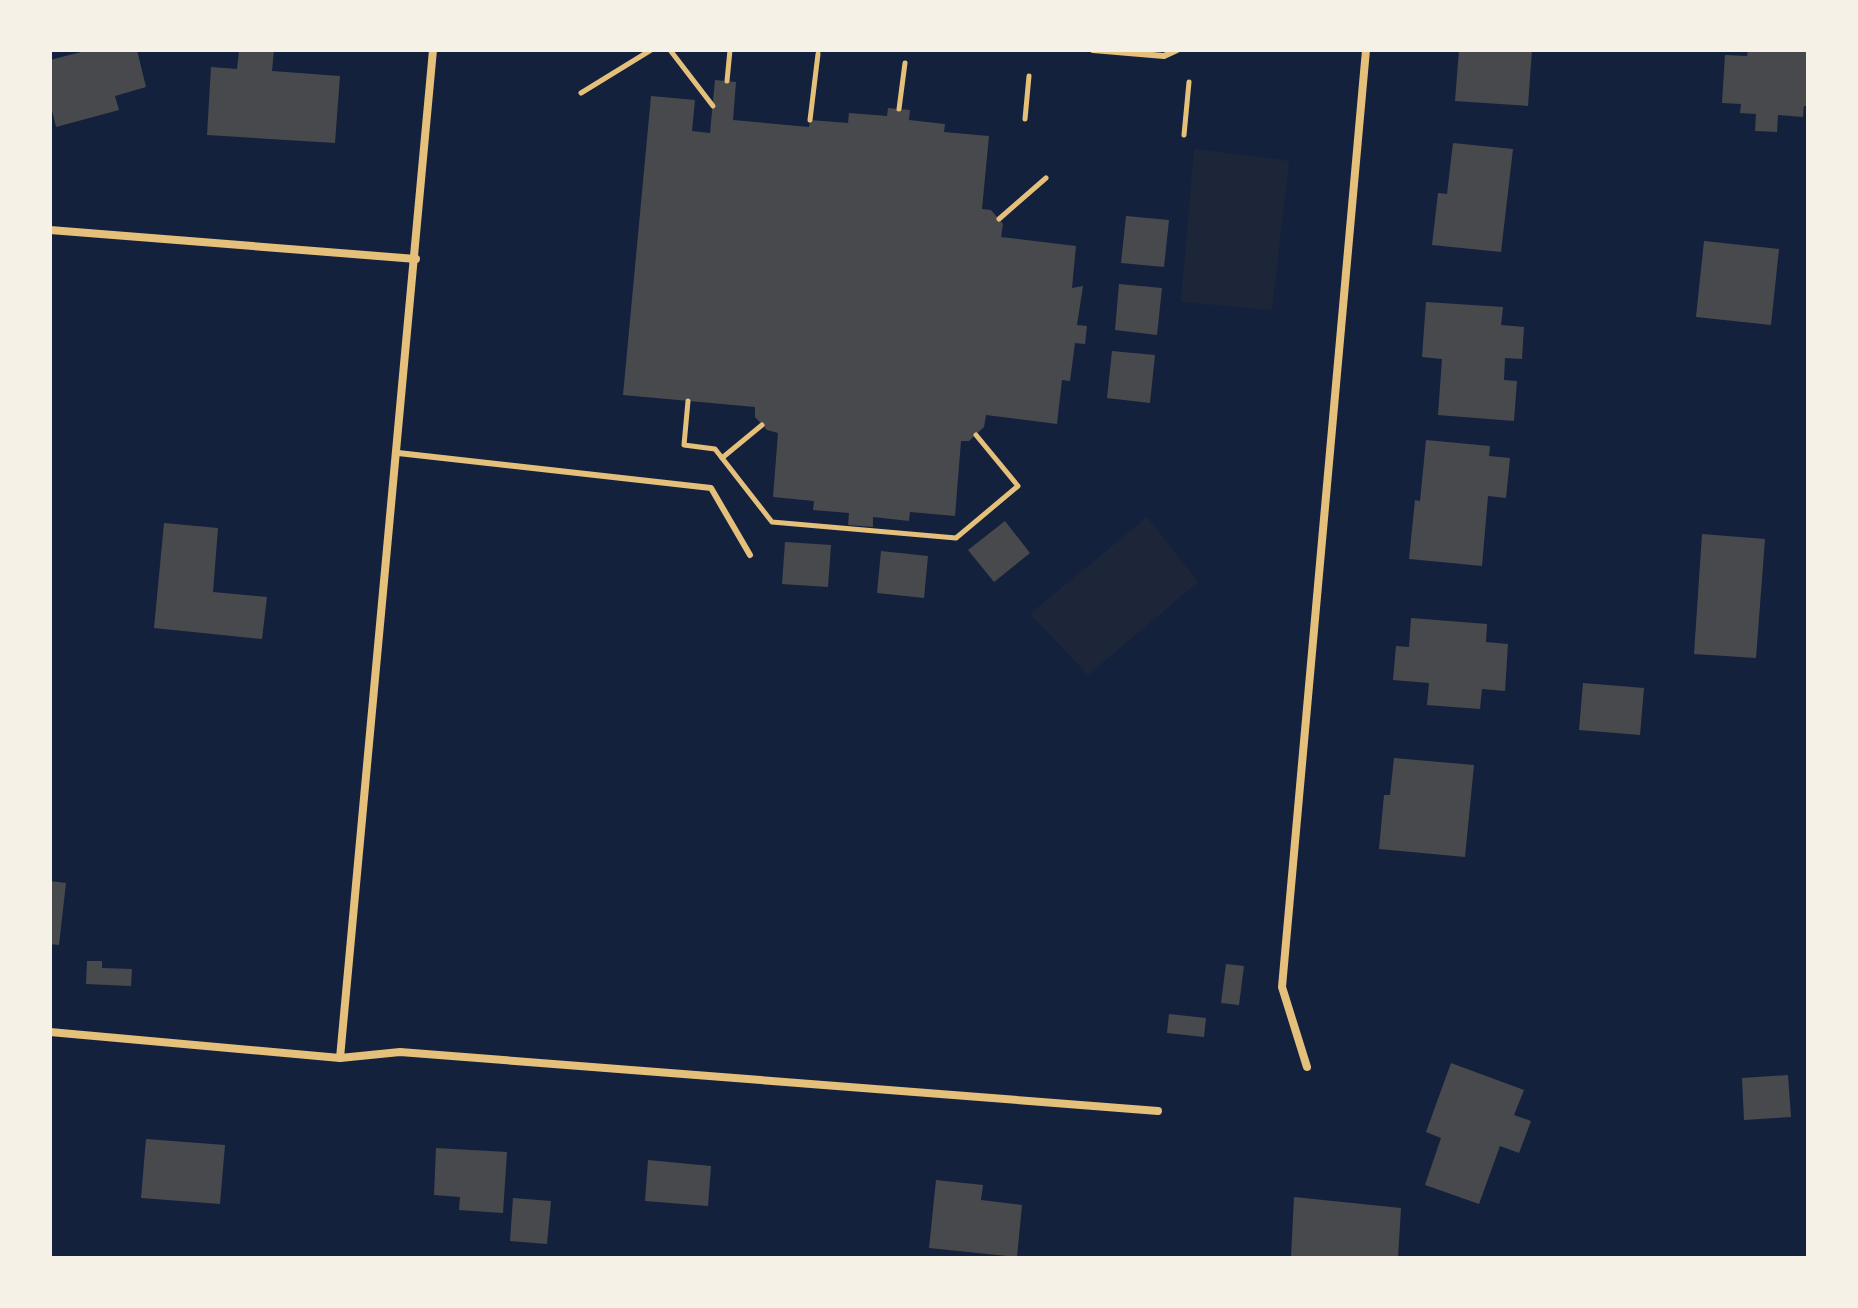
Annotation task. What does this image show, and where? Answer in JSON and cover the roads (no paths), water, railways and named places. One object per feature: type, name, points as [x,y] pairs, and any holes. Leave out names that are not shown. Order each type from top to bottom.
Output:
[{"type":"street","points":[[340,1058],[433,50]]},
{"type":"street","points":[[1307,1067],[1282,987],[1366,50]]},
{"type":"street","points":[[50,230],[416,259]]},
{"type":"street","points":[[50,1032],[340,1058],[400,1052],[1158,1111]]},
{"type":"lane","points":[[1093,50],[1164,56],[1177,50]]},
{"type":"lane","points":[[398,453],[711,488],[750,555]]}]
